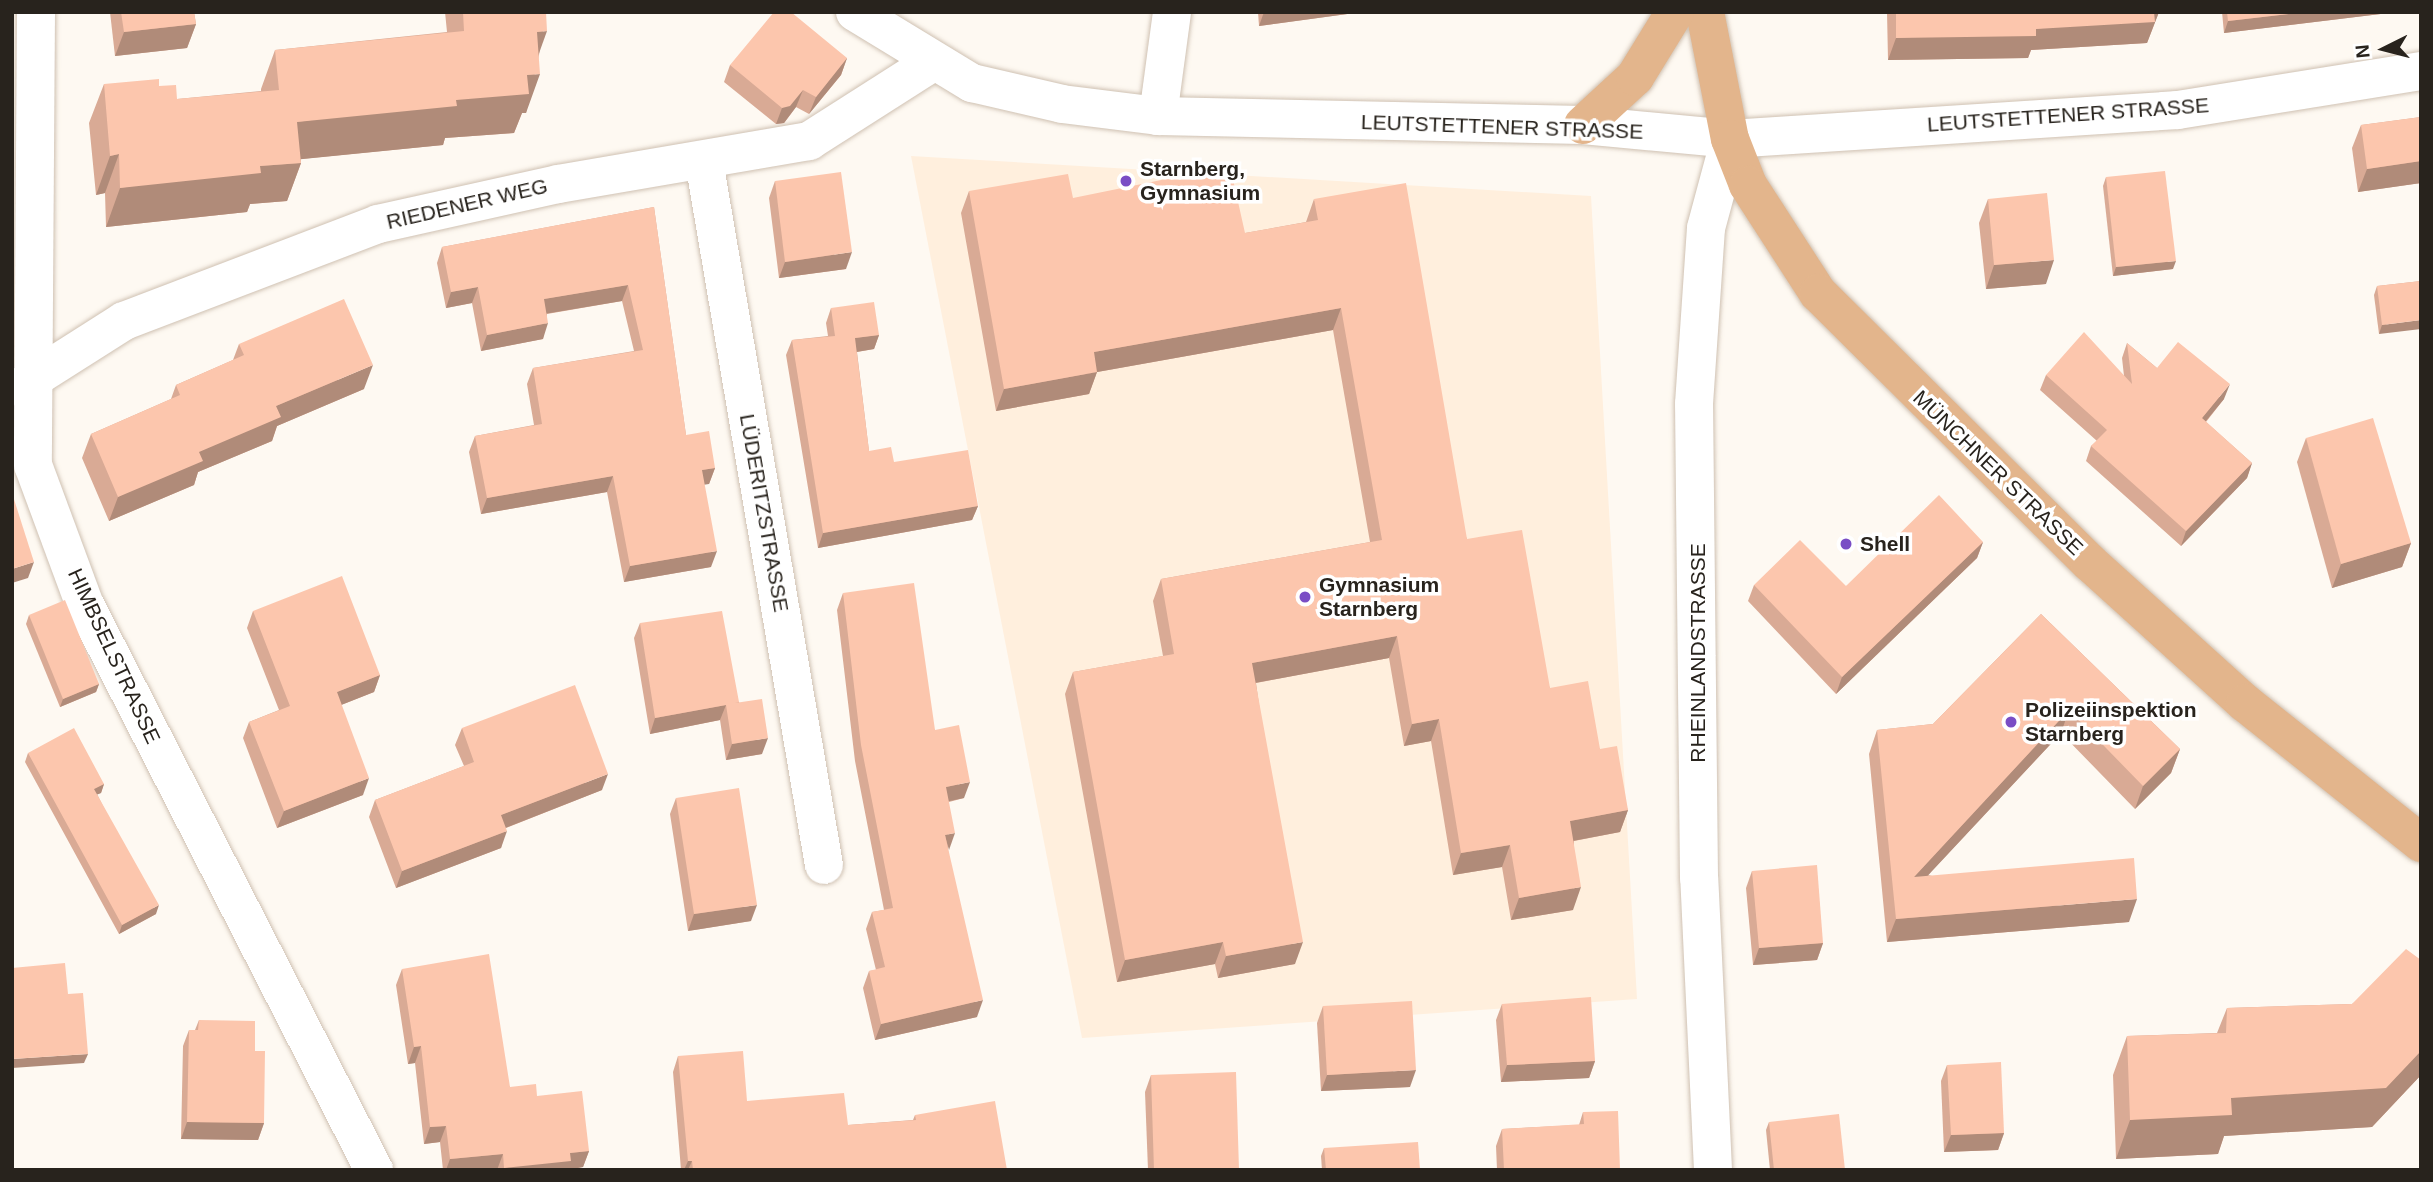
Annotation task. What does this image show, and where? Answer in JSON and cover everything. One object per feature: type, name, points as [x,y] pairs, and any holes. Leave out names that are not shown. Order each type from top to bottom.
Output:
[{"type":"main road","points":[[1583,125],[1635,77],[1675,12]]},
{"type":"main road","name":"MÜNCHNER STRASSE","points":[[1705,12],[1730,139],[1748,185],[1781,240],[1818,293],[1885,364],[2045,521],[2245,703],[2421,843]]},
{"type":"street","name":"HIMBSELSTRASSE","points":[[36,12],[32,234],[24,384],[33,465],[85,603],[374,1170]]},
{"type":"street","name":"LEUTSTETTENER STRASSE","points":[[855,12],[933,62],[972,83],[1014,96],[1158,116],[1583,125],[1730,139],[2178,110],[2421,71]]},
{"type":"street","points":[[1158,116],[1172,12]]},
{"type":"street","name":"RIEDENER WEG","points":[[24,384],[124,321],[378,224],[558,184],[809,141],[933,62]]},
{"type":"street","name":"RHEINLANDSTRASSE","points":[[1713,1170],[1699,878],[1694,404],[1706,228],[1730,139]]},
{"type":"street","name":"LÜDERITZSTRASSE","points":[[704,161],[824,865]]},
{"type":"shaded area","name":"Gymnasium Starnberg","points":[[911,156],[1591,196],[1637,999],[1082,1038]]},
{"type":"building","points":[[121,12],[194,12],[196,24],[124,32]]},
{"type":"building","points":[[463,12],[546,12],[547,31],[537,32],[540,74],[527,75],[529,94],[456,100],[457,106],[297,122],[301,163],[260,166],[261,173],[120,188],[119,154],[110,156],[104,84],[159,79],[159,86],[176,85],[177,99],[279,90],[275,50],[464,31]]},
{"type":"building","points":[[774,12],[791,12],[847,58],[816,97],[803,90],[790,106],[782,108],[730,65]]},
{"type":"building","points":[[1896,12],[2154,12],[2155,22],[2036,29],[2036,36],[1896,38]]},
{"type":"building","points":[[2227,12],[2306,12],[2228,21]]},
{"type":"building","points":[[2421,117],[2421,161],[2367,169],[2361,125]]},
{"type":"building","points":[[1230,166],[1245,233],[1318,220],[1314,199],[1406,183],[1467,539],[1522,530],[1550,688],[1588,681],[1600,749],[1617,746],[1628,810],[1570,821],[1581,887],[1519,898],[1510,845],[1461,853],[1439,719],[1412,724],[1397,636],[1252,663],[1303,942],[1226,956],[1223,942],[1125,960],[1073,672],[1174,654],[1161,579],[1382,540],[1341,308],[1094,352],[1097,372],[1004,389],[969,191],[1068,174],[1073,198]]},
{"type":"building","points":[[2165,171],[2176,261],[2116,267],[2106,177]]},
{"type":"building","points":[[841,172],[852,252],[785,262],[775,181]]},
{"type":"building","points":[[2047,193],[2054,260],[1994,265],[1988,199]]},
{"type":"building","points":[[654,207],[686,435],[709,431],[715,468],[702,470],[717,551],[630,566],[613,476],[487,498],[475,436],[542,424],[533,368],[643,350],[628,285],[544,299],[548,323],[487,335],[478,287],[451,292],[442,247]]},
{"type":"building","points":[[2421,281],[2421,320],[2382,325],[2377,286]]},
{"type":"building","points":[[344,299],[373,365],[276,406],[281,417],[199,452],[203,461],[118,497],[91,434],[180,395],[176,385],[244,355],[239,344]]},
{"type":"building","points":[[874,302],[879,335],[855,338],[869,451],[891,447],[894,462],[968,450],[978,506],[823,533],[792,340],[835,336],[831,308]]},
{"type":"building","points":[[2084,332],[2132,384],[2127,343],[2157,368],[2178,342],[2230,384],[2202,418],[2252,463],[2186,531],[2091,446],[2107,430],[2046,375]]},
{"type":"building","points":[[2373,418],[2411,543],[2341,564],[2306,438]]},
{"type":"building","points":[[12,493],[34,562],[12,569]]},
{"type":"building","points":[[1939,495],[1983,542],[1842,677],[1754,585],[1800,540],[1846,586]]},
{"type":"building","points":[[342,576],[380,675],[337,692],[369,778],[284,811],[249,722],[290,706],[253,611]]},
{"type":"building","points":[[914,583],[935,730],[959,725],[970,782],[946,787],[955,833],[945,835],[983,1000],[881,1024],[869,971],[885,967],[872,912],[893,908],[861,745],[843,593]]},
{"type":"building","points":[[65,600],[99,684],[63,699],[29,615]]},
{"type":"building","points":[[722,611],[739,702],[735,703],[762,699],[768,738],[732,744],[726,705],[655,718],[640,623]]},
{"type":"building","points":[[2041,614],[2180,749],[2143,786],[2069,710],[1914,877],[2134,858],[2137,899],[1896,919],[1877,730],[1933,724]]},
{"type":"building","points":[[575,685],[608,774],[501,815],[507,831],[402,871],[375,800],[474,762],[462,728]]},
{"type":"building","points":[[74,728],[104,784],[94,789],[159,905],[122,925],[28,753]]},
{"type":"building","points":[[739,788],[757,905],[694,914],[676,798]]},
{"type":"building","points":[[1817,865],[1823,943],[1759,948],[1752,871]]},
{"type":"building","points":[[2406,949],[2421,960],[2421,1051],[2386,1088],[2231,1098],[2232,1115],[2130,1120],[2127,1036],[2226,1033],[2227,1008],[2352,1004]]},
{"type":"building","points":[[489,954],[510,1087],[536,1084],[537,1096],[582,1091],[589,1151],[570,1153],[571,1161],[504,1168],[503,1154],[450,1159],[446,1126],[430,1127],[421,1046],[414,1047],[402,969]]},
{"type":"building","points":[[65,963],[68,994],[83,993],[88,1054],[12,1059],[12,968]]},
{"type":"building","points":[[1591,997],[1595,1061],[1507,1065],[1502,1004]]},
{"type":"building","points":[[1412,1001],[1416,1070],[1327,1075],[1323,1006]]},
{"type":"building","points":[[199,1020],[255,1021],[255,1051],[265,1051],[264,1123],[187,1122],[189,1030],[198,1030]]},
{"type":"building","points":[[743,1051],[747,1101],[844,1093],[848,1125],[916,1120],[915,1115],[995,1101],[1007,1170],[693,1170],[692,1161],[688,1161],[678,1056]]},
{"type":"building","points":[[2001,1062],[2004,1133],[1951,1135],[1947,1065]]},
{"type":"building","points":[[1236,1072],[1239,1170],[1154,1170],[1151,1075]]},
{"type":"building","points":[[1618,1111],[1620,1170],[1504,1170],[1502,1129],[1584,1124],[1583,1112]]},
{"type":"building","points":[[1839,1114],[1845,1170],[1774,1170],[1769,1122]]},
{"type":"building","points":[[1418,1142],[1420,1170],[1326,1170],[1324,1148]]},
{"type":"place","name":"Starnberg, Gymnasium","points":[[1126,181]]},
{"type":"place","name":"Shell","points":[[1846,544]]},
{"type":"place","name":"Gymnasium Starnberg","points":[[1305,597]]},
{"type":"place","name":"Polizeiinspektion Starnberg","points":[[2011,722]]}]
